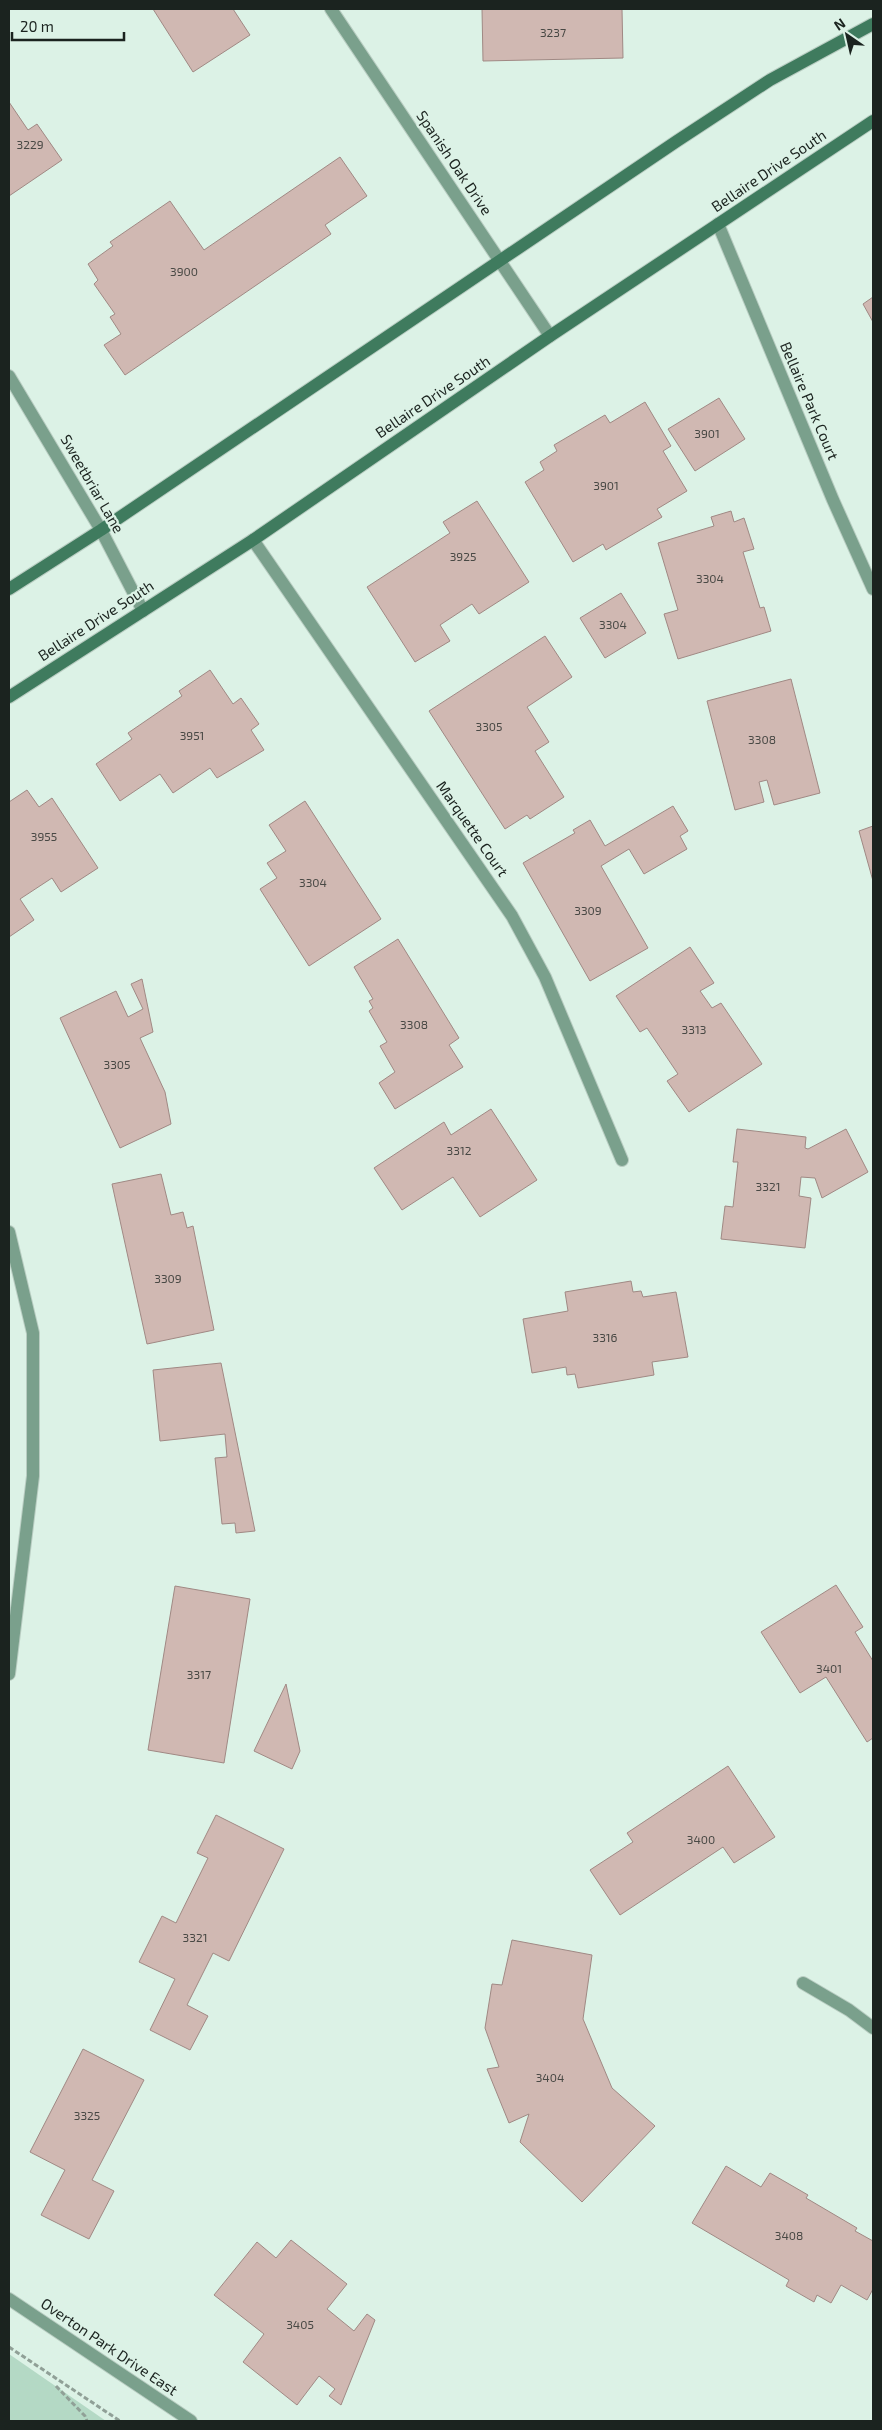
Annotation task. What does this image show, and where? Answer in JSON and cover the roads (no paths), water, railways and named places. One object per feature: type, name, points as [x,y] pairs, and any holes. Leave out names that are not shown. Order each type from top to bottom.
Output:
[{"type":"main road","points":[[9,588],[102,530],[499,260],[770,80],[873,24]]},
{"type":"main road","name":"Bellaire Drive South","points":[[9,697],[253,540],[550,336],[873,121]]},
{"type":"street","name":"Spanish Oak Drive","points":[[331,9],[550,336]]},
{"type":"street","name":"Bellaire Park Court","points":[[718,224],[833,500],[873,589]]},
{"type":"street","name":"Sweetbriar Lane","points":[[9,376],[102,530],[143,611]]},
{"type":"street","name":"Marquette Court","points":[[253,540],[512,916],[545,977],[622,1160]]},
{"type":"street","points":[[9,1232],[33,1333],[33,1476],[9,1674]]},
{"type":"street","points":[[803,1983],[849,2010],[873,2028]]},
{"type":"street","name":"Overton Park Drive East","points":[[9,2299],[191,2421]]}]
